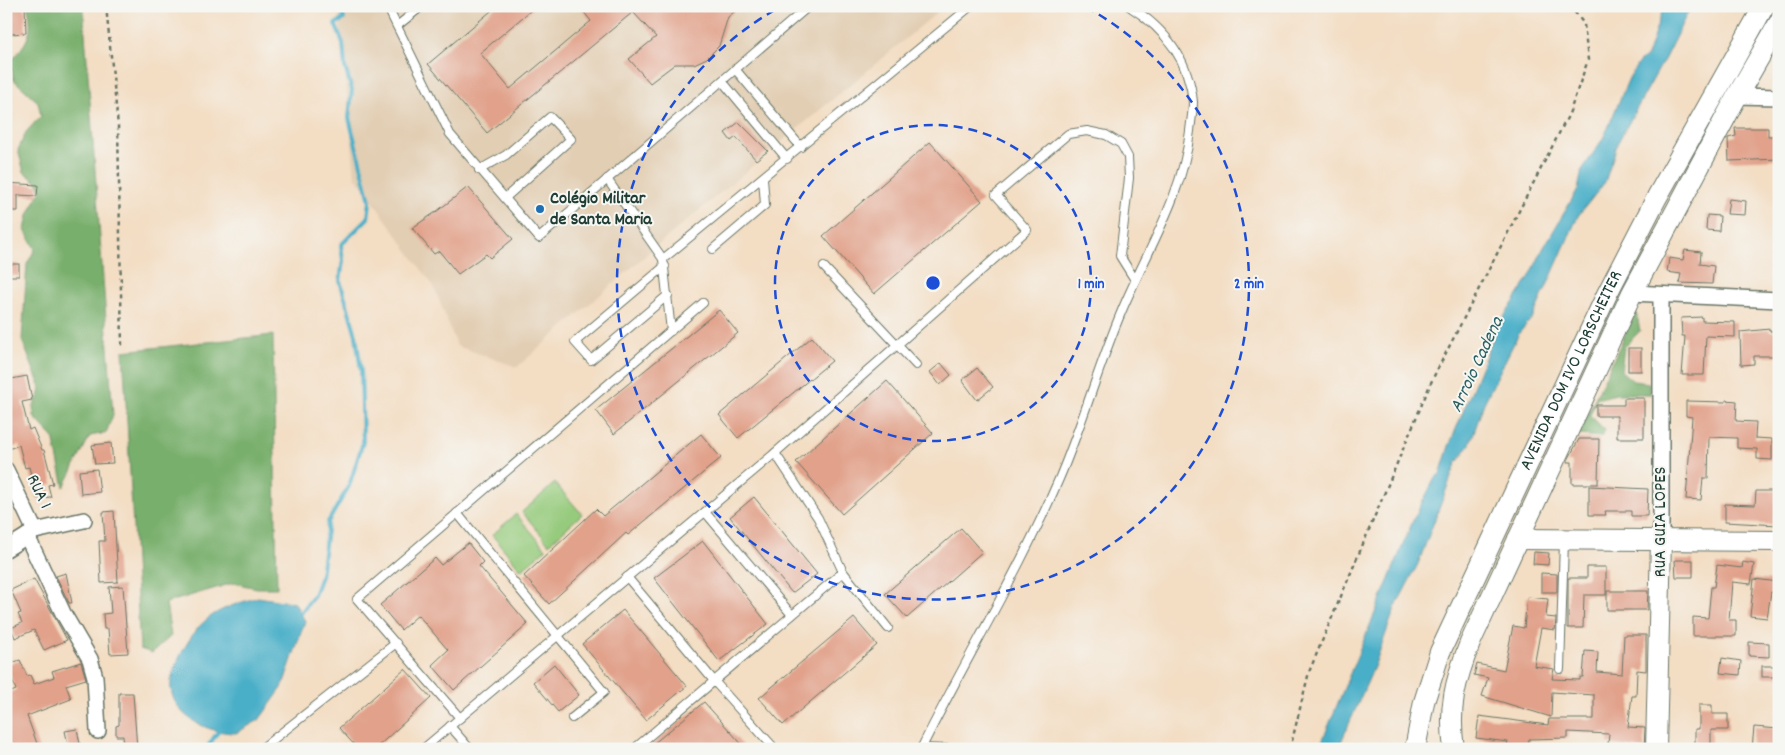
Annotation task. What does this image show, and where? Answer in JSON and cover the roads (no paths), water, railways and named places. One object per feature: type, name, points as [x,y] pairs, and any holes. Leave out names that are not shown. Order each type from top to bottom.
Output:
[{"type":"main road","name":"AVENIDA DOM IVO LORSCHEITER","points":[[1415,749],[1424,702],[1440,652],[1608,292],[1656,197],[1764,6]]},
{"type":"main road","name":"AVENIDA DOM IVO LORSCHEITER","points":[[1454,749],[1452,698],[1457,675],[1470,643],[1632,293],[1737,96],[1779,23]]},
{"type":"main road","points":[[1518,539],[1779,541]]},
{"type":"main road","name":"RUA GUIA LOPES","points":[[1656,749],[1661,540]]},
{"type":"street","points":[[1737,96],[1779,97]]},
{"type":"street","points":[[1632,293],[1661,296],[1779,300]]},
{"type":"street","name":"RUA GUIA LOPES","points":[[1661,296],[1661,540]]},
{"type":"street","name":"RUA 1","points":[[6,470],[63,613],[90,659],[95,677],[98,730]]},
{"type":"street","points":[[6,549],[31,534],[84,520]]},
{"type":"lane","points":[[387,6],[450,134],[538,238],[809,6]]},
{"type":"lane","points":[[397,26],[422,6]]},
{"type":"lane","points":[[668,295],[591,360],[575,342],[664,262],[763,178],[971,6]]},
{"type":"lane","points":[[949,749],[921,748],[1022,558],[1059,478],[1106,349],[1135,280],[1178,190],[1185,162],[1193,103],[1188,72],[1174,47],[1158,28],[1129,6]]},
{"type":"lane","points":[[735,69],[801,148]]},
{"type":"lane","points":[[722,81],[787,159]]},
{"type":"lane","points":[[479,170],[506,155],[550,118],[571,139],[505,198]]},
{"type":"lane","points":[[423,749],[775,453],[1027,230],[996,195],[1068,134],[1087,131],[1106,135],[1121,144],[1128,157],[1129,178],[1120,256],[1135,280]]},
{"type":"lane","points":[[713,248],[765,204],[763,178]]},
{"type":"lane","points":[[607,179],[664,262],[671,331]]},
{"type":"lane","points":[[824,267],[916,365]]},
{"type":"lane","points":[[460,718],[357,598],[704,303]]},
{"type":"lane","points":[[775,453],[818,518],[843,572],[888,628]]},
{"type":"lane","points":[[705,512],[792,615]]},
{"type":"lane","points":[[457,513],[604,692],[572,718]]},
{"type":"lane","points":[[1560,669],[1564,539]]},
{"type":"lane","points":[[634,749],[843,572]]},
{"type":"lane","points":[[627,577],[714,681],[775,749]]},
{"type":"lane","points":[[261,749],[396,643]]},
{"type":"lane","points":[[450,726],[470,749]]},
{"type":"water","name":"Arroio Cadena","points":[[1664,6],[1691,6],[1665,58],[1618,142],[1605,182],[1578,216],[1533,317],[1519,333],[1484,403],[1470,444],[1456,464],[1418,564],[1395,608],[1374,667],[1338,749],[1319,749],[1414,518],[1435,478],[1440,474],[1449,446],[1498,326],[1528,280],[1544,247],[1578,189],[1582,170],[1604,137],[1629,78],[1639,62],[1647,56]]},
{"type":"water","points":[[258,597],[295,603],[305,621],[282,688],[259,720],[236,733],[205,727],[186,716],[174,699],[171,682],[177,663],[194,633],[211,616],[230,606]]},
{"type":"waterway","points":[[299,616],[314,595],[321,576],[328,522],[349,486],[363,442],[361,371],[356,335],[340,281],[343,260],[341,245],[368,218],[370,201],[349,118],[352,90],[345,67],[343,43],[335,24],[344,19],[341,6]]},
{"type":"waterway","points":[[206,749],[222,726]]},
{"type":"place","name":"Colégio Militar de Santa Maria","points":[[540,209]]}]
